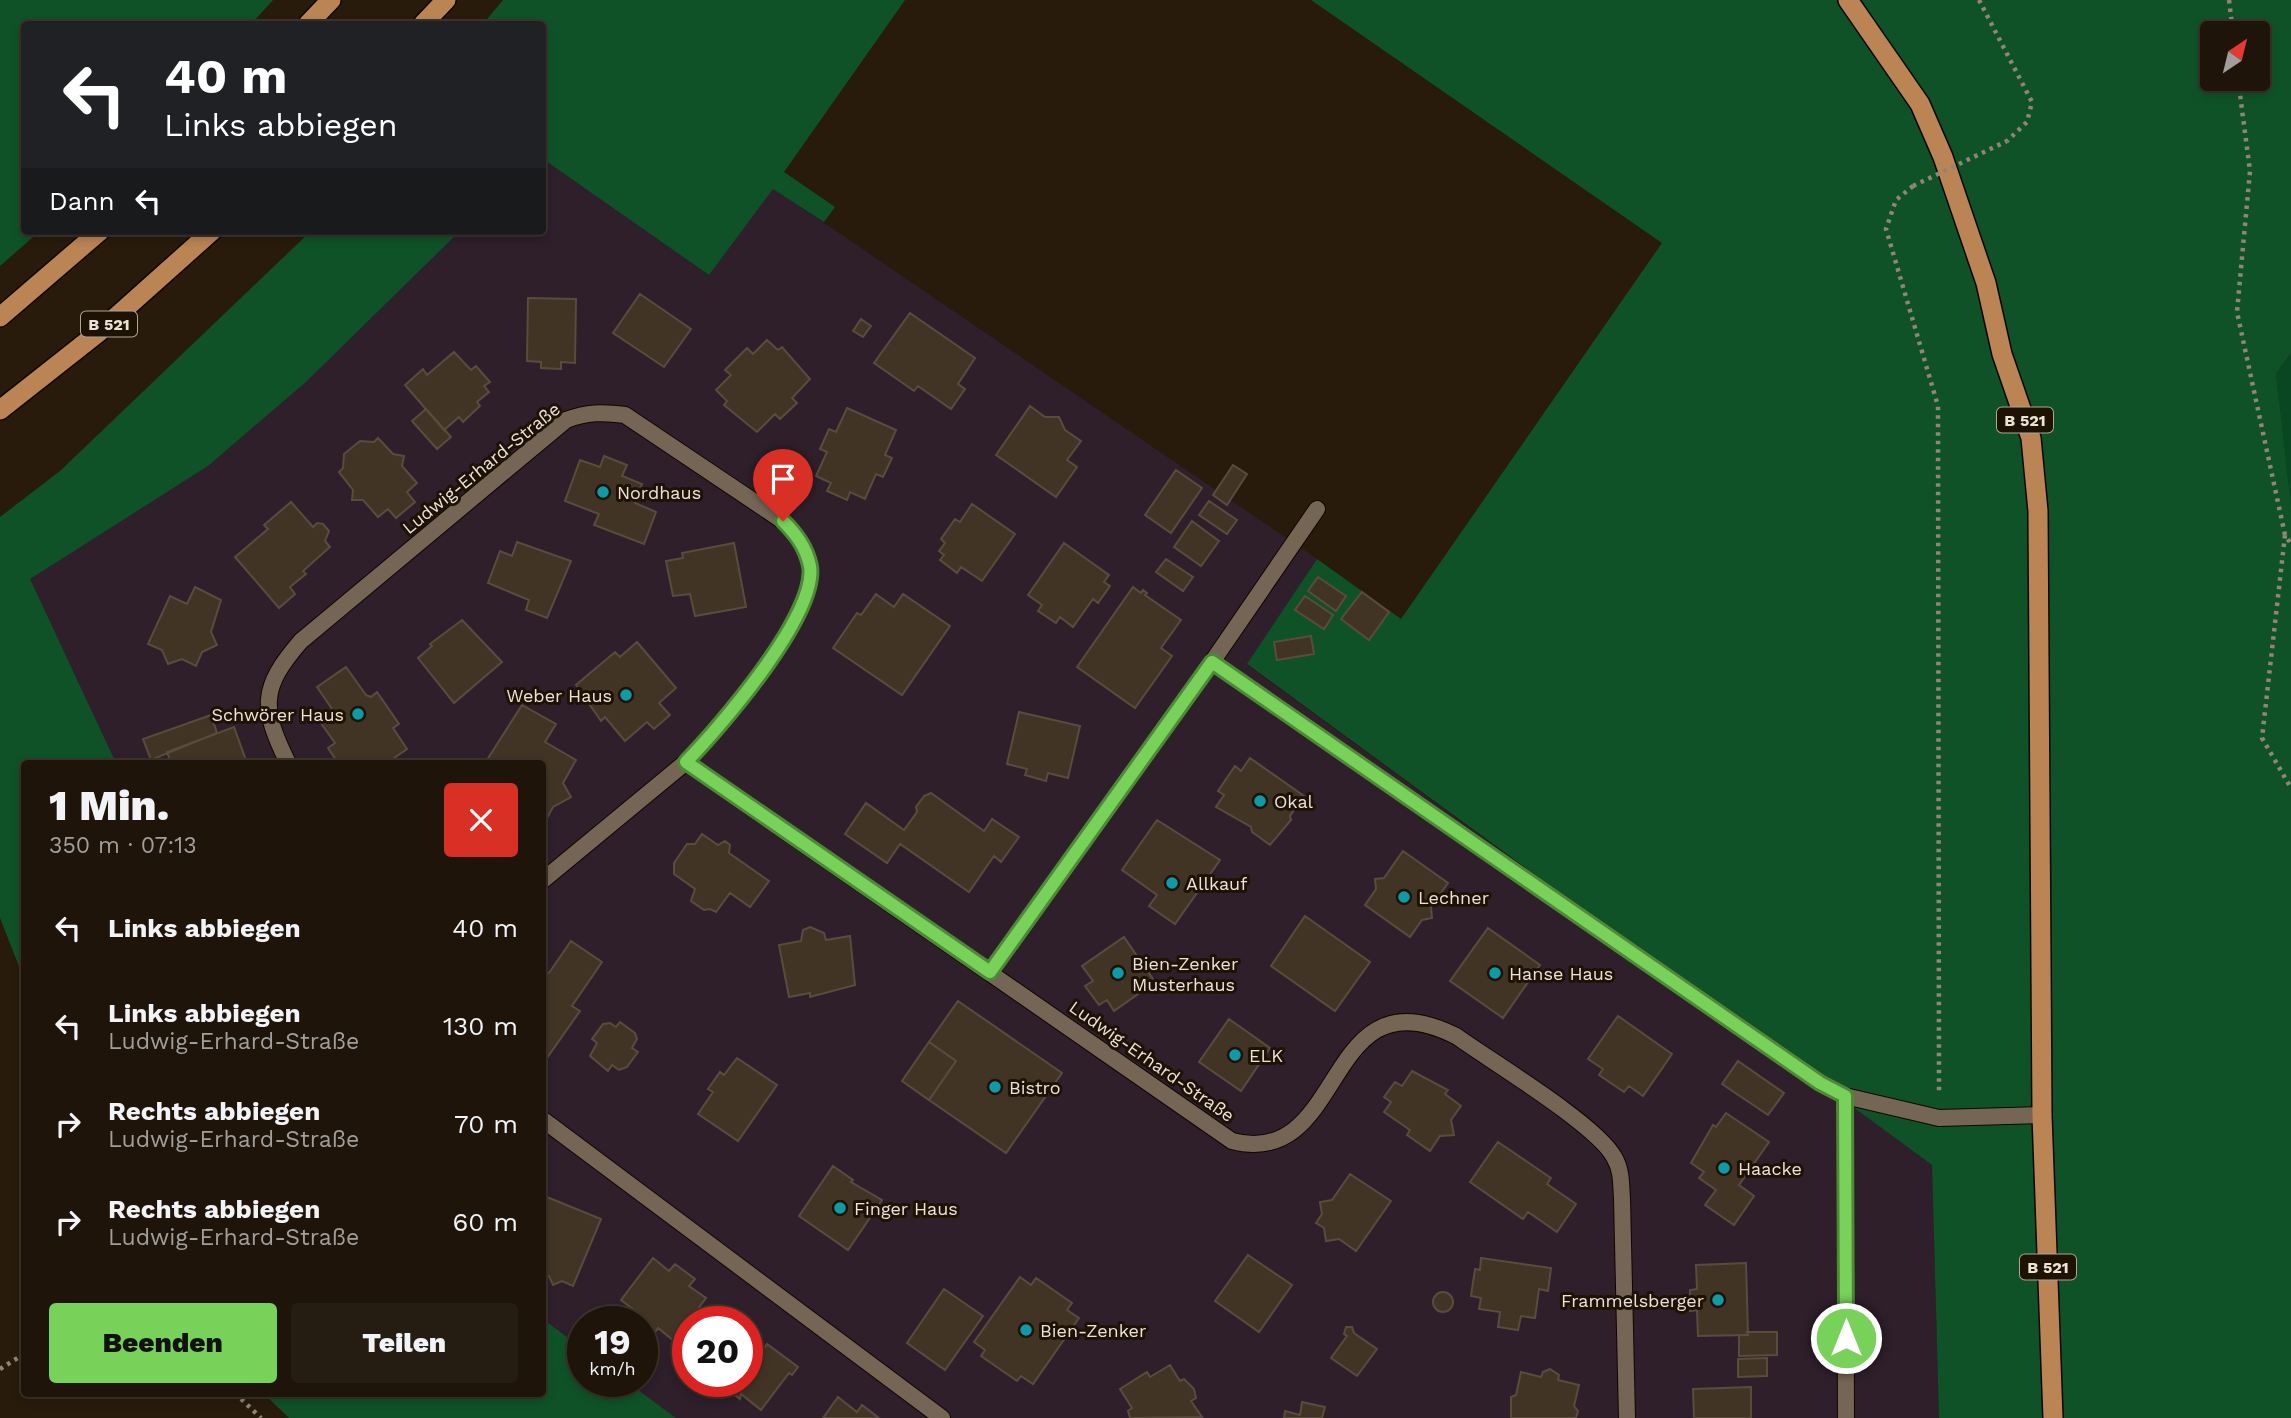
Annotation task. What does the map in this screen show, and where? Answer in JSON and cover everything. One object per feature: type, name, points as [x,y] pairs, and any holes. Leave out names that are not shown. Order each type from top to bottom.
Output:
[{"type":"main road","points":[[311,21],[331,0]]},
{"type":"main road","points":[[426,21],[446,0]]},
{"type":"main road","name":"B 521","points":[[1848,0],[1920,104],[1943,157],[1986,283],[2002,354],[2031,438],[2038,524],[2042,1115],[2053,1418]]},
{"type":"main road","points":[[0,317],[95,235]]},
{"type":"main road","name":"B 521","points":[[0,410],[99,332],[208,235]]},
{"type":"lane","name":"Ludwig-Erhard-Straße","points":[[287,760],[271,728],[268,701],[272,682],[282,662],[301,641],[566,420],[582,414],[602,412],[625,415],[783,521],[799,537],[810,567],[808,592],[799,615],[725,721],[686,762],[546,878]]},
{"type":"lane","points":[[990,972],[1212,662],[1317,509]]},
{"type":"lane","points":[[1212,662],[1820,1083],[1845,1096],[1939,1118],[2042,1115]]},
{"type":"lane","name":"Ludwig-Erhard-Straße","points":[[686,762],[1232,1141],[1253,1146],[1274,1143],[1302,1124],[1356,1047],[1368,1035],[1386,1025],[1410,1021],[1432,1024],[1455,1036],[1606,1145],[1620,1171],[1628,1418]]},
{"type":"lane","points":[[1845,1096],[1846,1418]]},
{"type":"lane","points":[[546,1122],[942,1418]]},
{"type":"path","points":[[1939,1118],[1938,406],[1886,229],[1896,200],[1913,186],[2007,141],[2027,122],[2032,102],[1979,0]]},
{"type":"path","points":[[2229,0],[2232,21]]},
{"type":"path","points":[[2240,91],[2250,171],[2237,312],[2285,534],[2262,738],[2291,788]]},
{"type":"path","points":[[2285,534],[2291,544]]},
{"type":"path","points":[[0,1369],[21,1356]]},
{"type":"path","points":[[238,1397],[261,1418]]},
{"type":"shaded area","points":[[546,161],[709,275],[773,188],[1317,559],[1247,665],[1932,1165],[1939,1418],[676,1418],[648,1397],[658,1397],[658,1306],[567,1306],[567,1337],[546,1321],[546,760],[115,760],[29,579],[208,466],[306,382],[456,235],[546,235]]},
{"type":"green space","points":[[0,0],[273,0],[254,21],[21,21],[21,235],[35,235],[0,266]]},
{"type":"green space","points":[[503,0],[905,0],[784,172],[835,207],[824,222],[773,189],[709,275],[546,161],[546,21],[486,21]]},
{"type":"green space","points":[[1311,0],[2291,0],[2291,353],[2276,374],[2291,507],[2291,1418],[1939,1418],[1932,1165],[1247,664],[1317,559],[1401,619],[1662,243]]},
{"type":"green space","points":[[307,235],[456,235],[306,382],[208,466],[30,579],[115,760],[21,760],[21,971],[0,918],[0,517],[60,471]]},
{"type":"green space","points":[[2291,353],[2291,507],[2288,502],[2276,374]]},
{"type":"green space","points":[[546,1321],[567,1337],[567,1397],[648,1397],[676,1418],[289,1418],[267,1397],[546,1397]]},
{"type":"building","points":[[640,294],[691,329],[664,367],[613,333]]},
{"type":"building","points":[[528,298],[576,299],[575,363],[561,362],[561,369],[541,368],[541,362],[527,361]]},
{"type":"building","points":[[910,313],[975,358],[958,384],[965,389],[951,409],[918,386],[914,391],[874,363]]},
{"type":"building","points":[[861,319],[871,326],[863,337],[853,331]]},
{"type":"building","points":[[767,340],[778,350],[782,347],[810,379],[792,398],[797,403],[780,419],[775,414],[757,432],[724,405],[727,401],[716,390],[731,375],[725,370],[747,348],[753,354]]},
{"type":"building","points":[[454,352],[471,370],[476,366],[490,382],[484,386],[489,392],[477,402],[480,406],[463,422],[459,417],[444,430],[405,385],[423,369],[427,375]]},
{"type":"building","points":[[1030,406],[1045,417],[1059,417],[1065,430],[1081,441],[1067,460],[1077,467],[1056,497],[996,455]]},
{"type":"building","points":[[847,408],[896,430],[885,455],[892,458],[883,477],[876,474],[865,499],[850,492],[847,500],[827,491],[831,483],[816,476],[827,452],[820,449],[829,429],[836,432]]},
{"type":"building","points":[[426,409],[451,437],[437,449],[412,421]]},
{"type":"building","points":[[378,438],[393,454],[404,456],[402,466],[417,483],[407,492],[415,502],[396,518],[388,509],[378,517],[363,500],[352,500],[353,490],[339,472],[343,468],[344,454],[360,441],[374,442]]},
{"type":"building","name":"Nordhaus","points":[[604,456],[627,465],[622,476],[642,484],[635,503],[656,512],[644,544],[594,525],[599,514],[565,501],[580,460],[600,467]]},
{"type":"building","points":[[1233,465],[1247,474],[1227,505],[1213,495]]},
{"type":"building","points":[[1176,470],[1202,488],[1171,533],[1145,515]]},
{"type":"building","points":[[1209,501],[1237,520],[1227,534],[1199,515]]},
{"type":"building","points":[[291,502],[313,527],[317,523],[323,524],[329,531],[325,541],[330,547],[303,571],[306,574],[290,587],[295,594],[279,608],[235,557],[268,529],[264,525]]},
{"type":"building","points":[[972,504],[1015,534],[982,581],[961,567],[957,573],[940,560],[944,555],[939,551],[945,543],[941,539],[955,519],[960,522]]},
{"type":"building","points":[[1192,521],[1219,541],[1201,566],[1174,547]]},
{"type":"building","points":[[517,542],[571,561],[547,618],[526,610],[529,600],[488,583],[500,551],[512,556]]},
{"type":"building","points":[[734,543],[746,607],[695,616],[690,594],[673,596],[666,561],[683,558],[682,553]]},
{"type":"building","points":[[1064,543],[1109,575],[1104,582],[1110,586],[1098,603],[1093,599],[1073,627],[1060,617],[1056,623],[1038,611],[1042,605],[1028,595]]},
{"type":"building","points":[[1166,559],[1193,577],[1183,591],[1156,572]]},
{"type":"building","points":[[1318,577],[1346,596],[1336,611],[1308,591]]},
{"type":"building","points":[[195,587],[221,600],[211,632],[217,645],[202,652],[196,666],[182,659],[168,664],[162,650],[148,644],[170,596],[187,604]]},
{"type":"building","points":[[1133,587],[1141,593],[1143,590],[1147,593],[1145,595],[1181,620],[1161,648],[1172,656],[1135,708],[1077,667]]},
{"type":"building","points":[[1362,592],[1389,612],[1369,640],[1341,619]]},
{"type":"building","points":[[876,594],[894,607],[903,594],[950,626],[902,695],[833,648],[857,613],[861,615]]},
{"type":"building","points":[[1305,596],[1333,615],[1324,629],[1295,610]]},
{"type":"building","points":[[462,620],[502,662],[454,703],[418,658],[432,646],[430,644]]},
{"type":"building","points":[[1311,636],[1314,654],[1277,660],[1274,642]]},
{"type":"building","name":"Weber Haus","points":[[637,642],[676,688],[659,703],[670,715],[654,729],[647,722],[625,741],[605,717],[601,721],[576,685],[615,652],[620,657]]},
{"type":"building","name":"Schwörer Haus","points":[[346,667],[366,695],[371,697],[377,692],[399,724],[393,728],[407,749],[391,760],[336,760],[328,748],[335,743],[318,719],[332,709],[317,687]]},
{"type":"building","points":[[522,705],[556,724],[545,742],[576,760],[563,783],[571,797],[553,807],[547,818],[546,760],[487,760]]},
{"type":"building","points":[[1019,712],[1080,726],[1068,778],[1048,773],[1046,781],[1025,775],[1027,769],[1007,764]]},
{"type":"building","points":[[211,715],[217,733],[151,760],[143,739]]},
{"type":"building","points":[[234,727],[246,760],[170,760],[167,752]]},
{"type":"building","name":"Okal","points":[[1250,758],[1304,796],[1290,816],[1291,820],[1270,845],[1252,832],[1251,827],[1216,807],[1224,795],[1218,791],[1235,766],[1241,771]]},
{"type":"building","points":[[931,793],[984,831],[992,819],[1019,837],[1001,862],[994,856],[969,892],[900,844],[887,863],[845,834],[866,803],[904,830],[924,796]]},
{"type":"building","name":"Allkauf","points":[[1157,820],[1220,860],[1175,924],[1149,906],[1157,895],[1122,870]]},
{"type":"building","points":[[702,834],[718,845],[725,841],[730,845],[729,853],[769,881],[750,907],[730,893],[716,912],[704,910],[691,901],[695,889],[674,874],[674,863],[687,844],[695,844]]},
{"type":"building","name":"Lechner","points":[[1403,851],[1448,883],[1431,907],[1432,918],[1422,920],[1410,937],[1365,905],[1376,889],[1375,879],[1384,878]]},
{"type":"building","points":[[1305,916],[1370,962],[1335,1011],[1271,966]]},
{"type":"building","points":[[810,927],[824,933],[826,940],[850,936],[855,985],[810,997],[810,993],[789,997],[779,945],[801,941],[803,930]]},
{"type":"building","name":"Hanse Haus","points":[[1488,928],[1540,965],[1503,1018],[1450,981]]},
{"type":"building","name":"Bien-Zenker Musterhaus","points":[[1124,937],[1155,982],[1114,1011],[1107,1000],[1099,1005],[1085,986],[1093,981],[1082,966]]},
{"type":"building","points":[[571,941],[602,962],[572,1006],[580,1011],[546,1059],[546,971],[549,973]]},
{"type":"building","name":"Bistro","points":[[958,1001],[1062,1073],[1006,1153],[929,1100],[956,1061],[929,1042]]},
{"type":"building","name":"Hanse Haus","points":[[1618,1016],[1672,1054],[1643,1096],[1629,1086],[1624,1092],[1599,1075],[1603,1069],[1588,1059]]},
{"type":"building","name":"ELK","points":[[1229,1019],[1270,1048],[1241,1091],[1199,1062]]},
{"type":"building","points":[[620,1022],[635,1033],[637,1039],[632,1048],[638,1052],[627,1067],[619,1070],[612,1065],[608,1071],[590,1056],[597,1043],[592,1039],[603,1024],[610,1023],[616,1027]]},
{"type":"building","points":[[929,1042],[956,1061],[929,1100],[902,1081]]},
{"type":"building","points":[[737,1058],[777,1085],[738,1141],[698,1114],[713,1092],[708,1089],[720,1072],[724,1075]]},
{"type":"building","points":[[1738,1061],[1784,1093],[1768,1115],[1722,1084]]},
{"type":"building","points":[[1412,1071],[1448,1090],[1445,1094],[1461,1106],[1451,1120],[1454,1135],[1440,1136],[1430,1151],[1407,1135],[1410,1130],[1384,1112],[1391,1102],[1384,1097],[1395,1082],[1402,1086]]},
{"type":"building","name":"Haacke","points":[[1726,1113],[1769,1142],[1739,1185],[1754,1196],[1734,1225],[1705,1205],[1716,1190],[1699,1178],[1704,1172],[1691,1163],[1713,1125],[1716,1127]]},
{"type":"building","points":[[1498,1142],[1551,1178],[1547,1184],[1576,1204],[1557,1232],[1528,1212],[1523,1219],[1470,1182]]},
{"type":"building","name":"Finger Haus","points":[[833,1166],[853,1180],[851,1182],[882,1200],[848,1250],[799,1216]]},
{"type":"building","points":[[1350,1174],[1391,1201],[1356,1251],[1339,1239],[1326,1241],[1324,1228],[1316,1223],[1322,1214],[1320,1202],[1332,1200]]},
{"type":"building","points":[[546,1197],[601,1219],[573,1286],[562,1281],[553,1285],[546,1275]]},
{"type":"building","points":[[1248,1255],[1292,1285],[1259,1332],[1215,1301]]},
{"type":"building","points":[[653,1258],[669,1271],[675,1264],[695,1279],[689,1286],[706,1298],[700,1306],[672,1306],[672,1339],[658,1328],[658,1306],[629,1306],[621,1300]]},
{"type":"building","points":[[1481,1258],[1551,1268],[1548,1291],[1539,1289],[1535,1318],[1521,1316],[1518,1330],[1498,1327],[1500,1312],[1479,1309],[1481,1298],[1471,1296],[1475,1269],[1480,1270]]},
{"type":"building","name":"Frammelsberger","points":[[1746,1263],[1748,1335],[1698,1336],[1697,1310],[1690,1311],[1690,1290],[1697,1289],[1696,1265]]},
{"type":"building","name":"Bien-Zenker","points":[[1020,1277],[1031,1285],[1036,1278],[1072,1303],[1067,1310],[1079,1318],[1033,1384],[1021,1376],[1017,1381],[981,1356],[985,1350],[974,1342]]},
{"type":"building","points":[[944,1289],[983,1316],[945,1370],[907,1343]]},
{"type":"building","points":[[1443,1292],[1450,1295],[1453,1302],[1450,1309],[1443,1312],[1436,1309],[1433,1302],[1436,1295]]},
{"type":"building","points":[[1346,1327],[1352,1327],[1354,1333],[1377,1349],[1357,1376],[1331,1358],[1347,1336],[1344,1334]]},
{"type":"building","points":[[1747,1332],[1777,1332],[1777,1355],[1739,1356],[1739,1335],[1748,1335]]},
{"type":"building","points":[[767,1344],[798,1367],[792,1375],[789,1373],[761,1410],[745,1397],[763,1397],[763,1350]]},
{"type":"building","points":[[1767,1358],[1767,1376],[1738,1377],[1738,1359]]},
{"type":"building","points":[[1170,1365],[1180,1381],[1184,1379],[1194,1389],[1196,1398],[1191,1401],[1202,1417],[1130,1418],[1128,1411],[1132,1408],[1120,1389],[1147,1372],[1150,1377]]},
{"type":"building","points":[[1550,1369],[1559,1375],[1558,1380],[1579,1385],[1574,1406],[1578,1411],[1576,1418],[1511,1418],[1511,1397],[1516,1395],[1521,1372],[1541,1377],[1543,1372]]},
{"type":"building","points":[[1751,1387],[1751,1418],[1694,1418],[1693,1389]]},
{"type":"building","points":[[838,1397],[857,1412],[862,1405],[879,1418],[823,1418]]},
{"type":"building","points":[[1302,1402],[1325,1407],[1322,1418],[1284,1418],[1285,1411],[1300,1415]]},
{"type":"place","name":"Nordhaus","points":[[603,492]]},
{"type":"place","name":"Weber Haus","points":[[626,695]]},
{"type":"place","name":"Schwörer Haus","points":[[358,714]]},
{"type":"place","name":"Okal","points":[[1260,801]]},
{"type":"place","name":"Allkauf","points":[[1172,883]]},
{"type":"place","name":"Lechner","points":[[1404,897]]},
{"type":"place","name":"Bien-Zenker Musterhaus","points":[[1118,973]]},
{"type":"place","name":"Hanse Haus","points":[[1495,973]]},
{"type":"place","name":"ELK","points":[[1235,1055]]},
{"type":"place","name":"Bistro","points":[[995,1087]]},
{"type":"place","name":"Haacke","points":[[1724,1168]]},
{"type":"place","name":"Finger Haus","points":[[840,1208]]},
{"type":"place","name":"Frammelsberger","points":[[1718,1300]]},
{"type":"place","name":"Bien-Zenker","points":[[1026,1330]]},
{"type":"route","points":[[783,521],[799,537],[810,567],[808,592],[799,615],[725,721],[686,762],[990,972],[1212,662],[1820,1083],[1845,1096],[1846,1338]]}]
